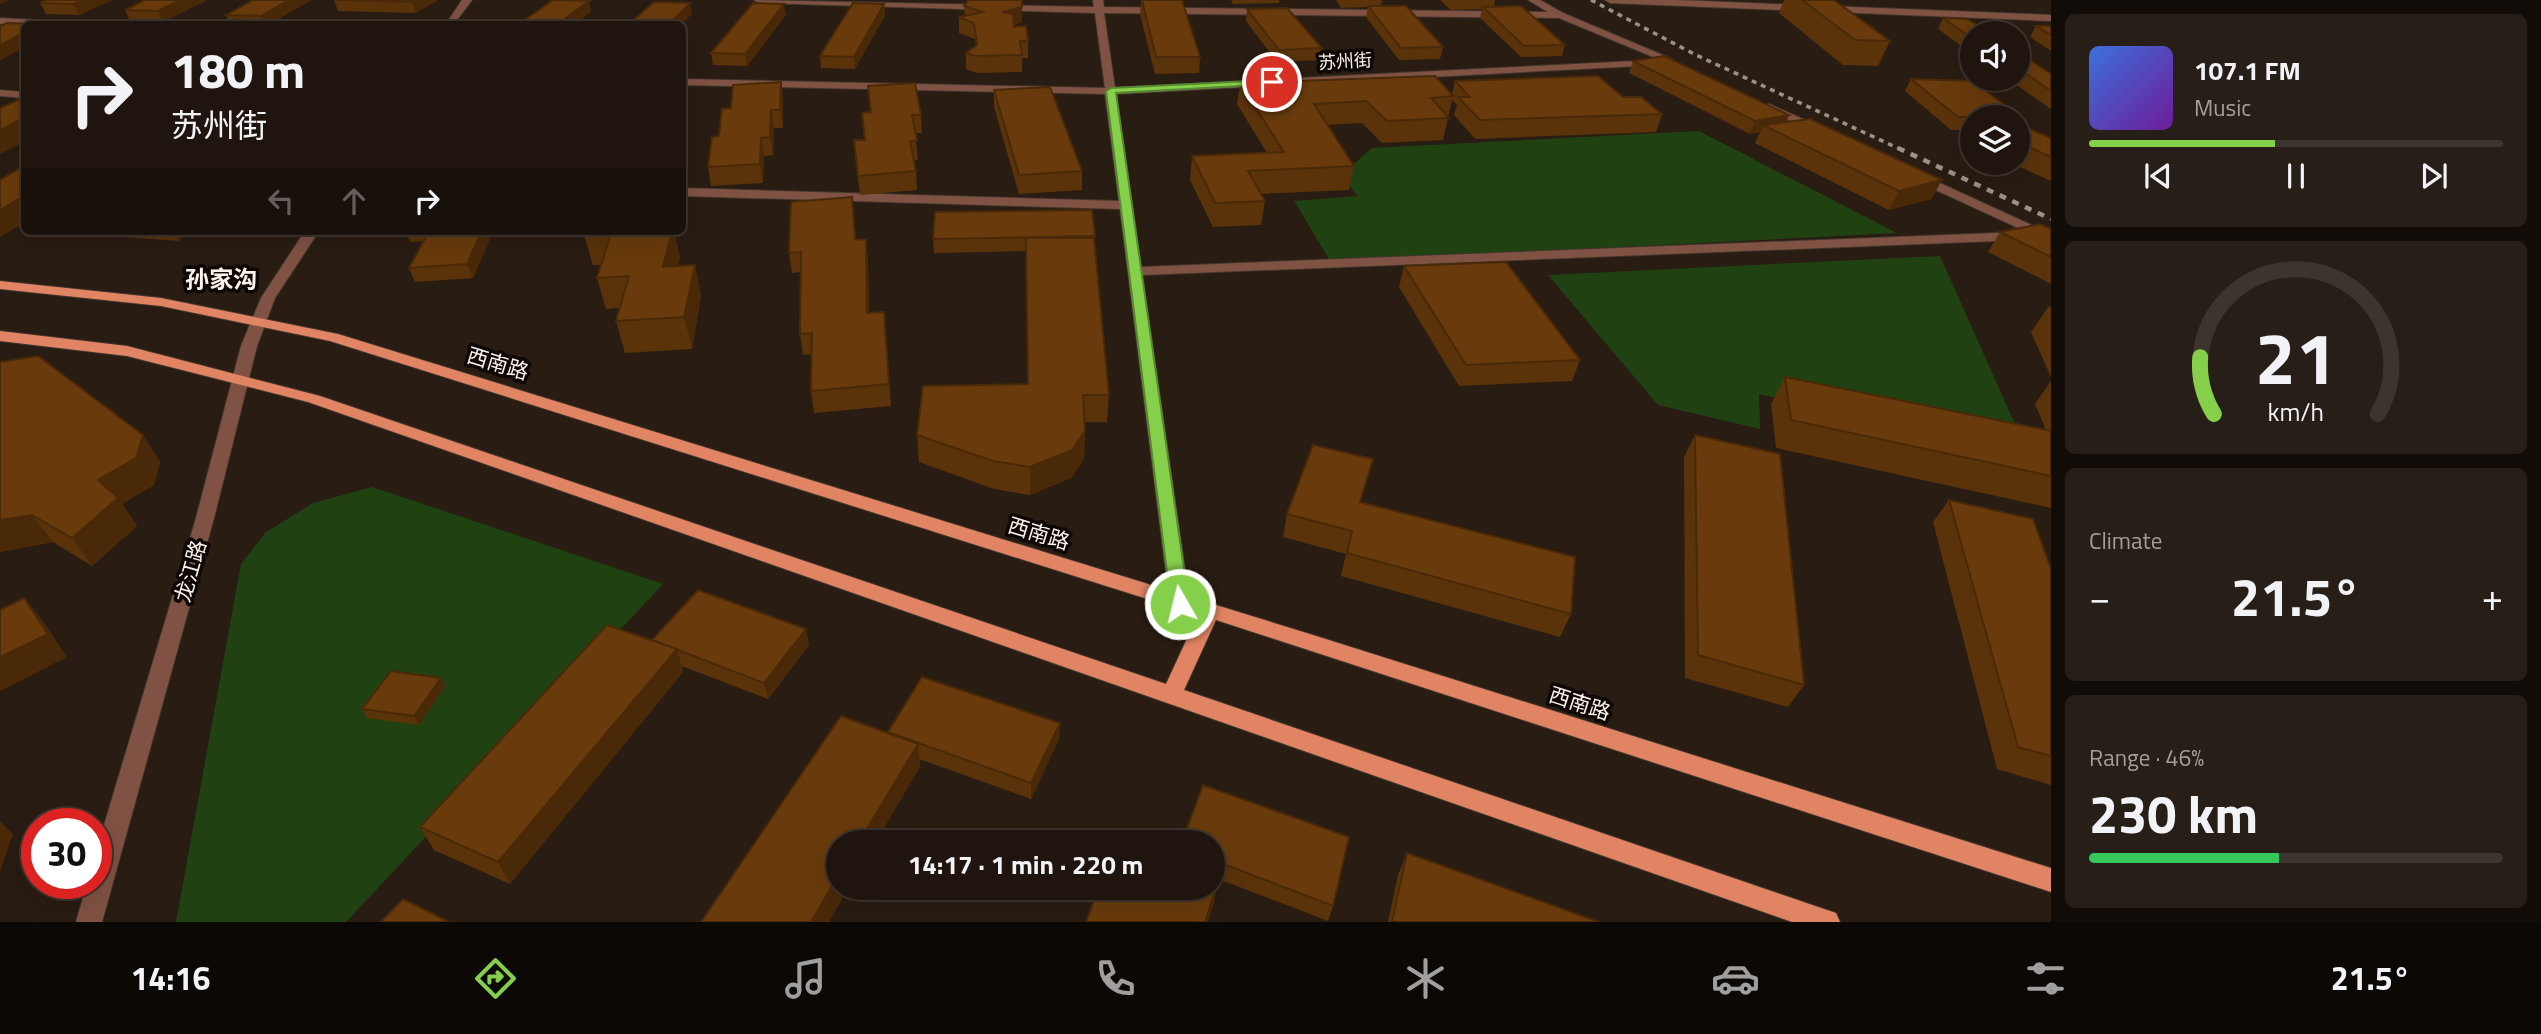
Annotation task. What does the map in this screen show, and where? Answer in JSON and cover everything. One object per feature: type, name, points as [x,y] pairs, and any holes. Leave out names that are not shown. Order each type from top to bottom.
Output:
[{"type":"main road","name":"西南路","points":[[0,285],[161,302],[333,337],[1180,604],[1340,651],[2051,880]]},
{"type":"main road","points":[[0,336],[127,351],[314,399],[1827,922]]},
{"type":"main road","points":[[1171,696],[1209,613]]},
{"type":"street","points":[[452,21],[467,0]]},
{"type":"street","points":[[758,0],[1560,15]]},
{"type":"street","points":[[1533,0],[1560,15]]},
{"type":"street","points":[[1610,0],[2051,18]]},
{"type":"street","points":[[1098,5],[1180,604]]},
{"type":"street","name":"苏州街","points":[[1290,82],[1674,62],[1560,15]]},
{"type":"street","points":[[0,20],[21,21]]},
{"type":"street","points":[[686,82],[1111,91],[1276,82]]},
{"type":"street","points":[[0,93],[21,95]]},
{"type":"street","points":[[1760,102],[1833,137]]},
{"type":"street","points":[[1907,172],[2047,237]]},
{"type":"street","points":[[686,192],[1127,205]]},
{"type":"street","name":"龙江路","points":[[89,922],[221,466],[240,378],[258,320],[309,235]]},
{"type":"street","points":[[1135,271],[2047,237]]},
{"type":"green space","points":[[1699,131],[1897,233],[1331,262],[1294,201],[1358,196],[1341,175],[1372,148]]},
{"type":"green space","points":[[1940,256],[2028,453],[1759,394],[1760,429],[1658,405],[1548,275]]},
{"type":"green space","points":[[372,487],[663,584],[346,922],[176,922],[241,564],[265,533],[313,503]]},
{"type":"building","points":[[47,0],[82,0],[73,4],[40,3]]},
{"type":"building","points":[[145,0],[180,0],[158,11],[125,10]]},
{"type":"building","points":[[253,0],[289,0],[261,16],[226,15]]},
{"type":"building","points":[[334,0],[416,0],[412,2]]},
{"type":"building","points":[[553,0],[589,1],[562,21],[523,21]]},
{"type":"building","points":[[968,0],[1022,0],[1022,7],[1002,12],[1013,14],[1014,27],[1026,26],[1028,41],[1020,41],[1022,55],[976,56],[966,53],[977,45],[974,23],[959,17],[983,12],[964,6]]},
{"type":"building","points":[[1142,0],[1182,0],[1200,57],[1156,57]]},
{"type":"building","points":[[1802,0],[1834,0],[1890,41],[1855,40]]},
{"type":"building","points":[[654,2],[690,3],[672,21],[632,21]]},
{"type":"building","points":[[753,3],[784,4],[745,54],[711,53]]},
{"type":"building","points":[[853,3],[884,4],[854,57],[820,56]]},
{"type":"building","points":[[1368,6],[1406,6],[1443,47],[1401,48]]},
{"type":"building","points":[[1521,6],[1565,45],[1524,46],[1483,7]]},
{"type":"building","points":[[1287,8],[1322,48],[1279,50],[1247,9]]},
{"type":"building","points":[[1943,18],[1970,21],[1960,21],[1960,30]]},
{"type":"building","points":[[7,23],[21,23],[21,34],[0,45],[0,26]]},
{"type":"building","points":[[2036,26],[2051,26],[2051,35]]},
{"type":"building","points":[[1664,56],[1789,115],[1755,121],[1633,61]]},
{"type":"building","points":[[2030,60],[2051,74],[2051,91],[2030,76]]},
{"type":"building","points":[[1435,76],[1453,96],[1431,98],[1449,118],[1387,121],[1366,101],[1314,104],[1354,166],[1248,171],[1265,201],[1215,203],[1192,156],[1284,152],[1240,83]]},
{"type":"building","points":[[1598,76],[1623,97],[1641,97],[1662,114],[1480,120],[1458,97],[1470,97],[1455,81]]},
{"type":"building","points":[[1911,79],[1960,81],[1960,91],[1986,91],[2004,105],[1960,105],[1958,117]]},
{"type":"building","points":[[781,82],[780,110],[771,110],[770,137],[761,138],[760,164],[708,167],[712,137],[719,136],[722,109],[731,108],[733,85]]},
{"type":"building","points":[[915,83],[921,115],[912,115],[917,141],[910,141],[916,171],[858,176],[854,140],[865,140],[862,113],[871,112],[868,86]]},
{"type":"building","points":[[1050,87],[1082,171],[1019,175],[994,90]]},
{"type":"building","points":[[21,98],[21,120],[0,130],[0,108]]},
{"type":"building","points":[[1810,119],[1942,180],[1899,191],[1763,125]]},
{"type":"building","points":[[2030,129],[2051,138],[2051,157],[2030,147]]},
{"type":"building","points":[[21,168],[21,198],[0,210],[0,180]]},
{"type":"building","points":[[852,197],[855,239],[866,240],[867,313],[884,312],[889,384],[811,391],[812,333],[800,334],[801,252],[789,253],[791,202]]},
{"type":"building","points":[[1092,210],[1095,236],[933,239],[935,212]]},
{"type":"building","points":[[2040,224],[2051,229],[2051,257],[2000,232]]},
{"type":"building","points":[[427,235],[480,235],[467,264],[409,268]]},
{"type":"building","points":[[610,235],[671,235],[663,267],[695,265],[684,317],[616,321],[629,276],[597,278]]},
{"type":"building","points":[[1026,238],[1094,238],[1109,395],[1083,395],[1085,431],[1072,450],[1030,467],[993,461],[917,435],[923,386],[1028,384]]},
{"type":"building","points":[[1506,262],[1580,360],[1466,365],[1404,266]]},
{"type":"building","points":[[38,356],[143,435],[136,458],[98,480],[118,498],[72,538],[32,515],[0,520],[0,362]]},
{"type":"building","points":[[1785,377],[2051,431],[2051,476],[1791,420]]},
{"type":"building","points":[[1695,435],[1780,454],[1804,685],[1698,655]]},
{"type":"building","points":[[1313,445],[1373,459],[1360,502],[1575,557],[1571,614],[1347,553],[1352,531],[1287,514]]},
{"type":"building","points":[[1949,500],[2033,519],[2051,569],[2051,756],[2018,747]]},
{"type":"building","points":[[698,590],[806,629],[764,683],[652,640]]},
{"type":"building","points":[[24,598],[48,634],[0,657],[0,610]]},
{"type":"building","points":[[607,625],[677,649],[498,862],[420,827]]},
{"type":"building","points":[[391,671],[441,678],[414,716],[362,709]]},
{"type":"building","points":[[922,677],[1060,723],[1031,783],[888,732]]},
{"type":"building","points":[[841,716],[918,744],[866,830],[826,830],[826,896],[811,922],[701,922]]},
{"type":"building","points":[[1203,785],[1349,837],[1333,906],[1225,865],[1225,830],[1186,830]]},
{"type":"building","points":[[1407,853],[1599,922],[1392,922]]},
{"type":"building","points":[[403,899],[449,922],[381,922]]},
{"type":"building","points":[[1094,900],[1212,900],[1205,922],[1086,922]]},
{"type":"railway","points":[[1591,0],[1696,55],[1902,150]]},
{"type":"railway","points":[[1898,148],[2051,219]]},
{"type":"district","name":"孙家沟","points":[[221,279]]},
{"type":"route","points":[[1180,604],[1111,91],[1272,82]]}]
